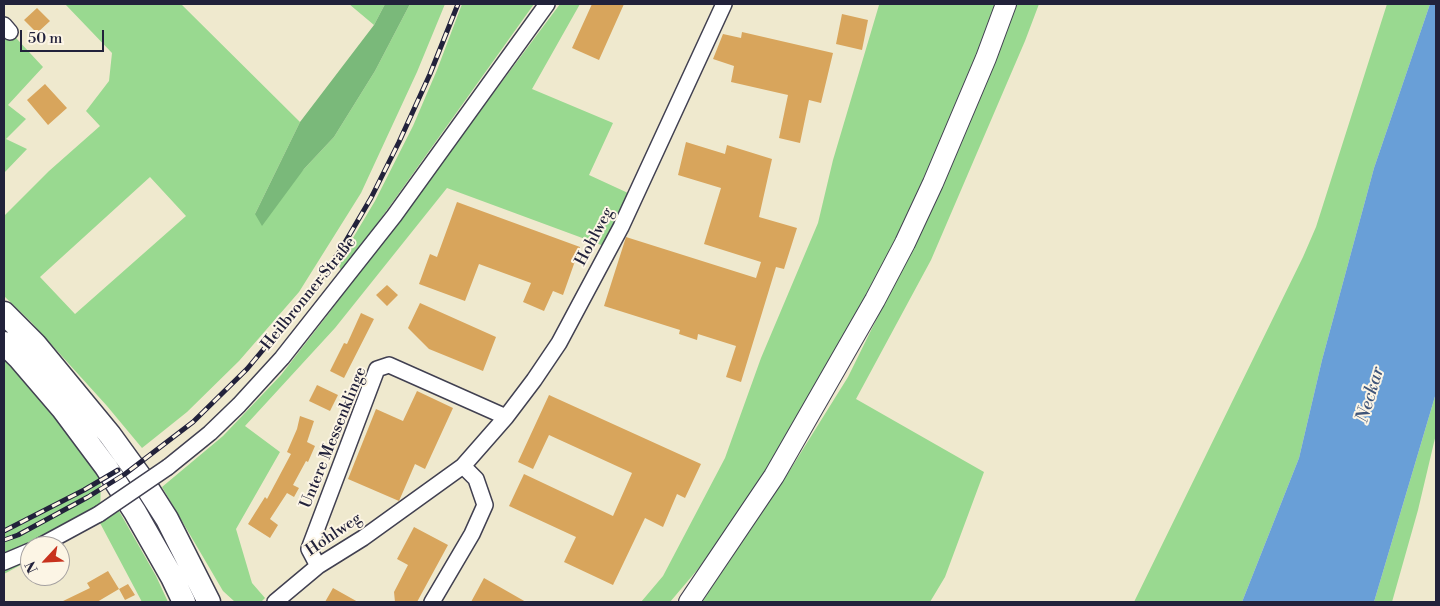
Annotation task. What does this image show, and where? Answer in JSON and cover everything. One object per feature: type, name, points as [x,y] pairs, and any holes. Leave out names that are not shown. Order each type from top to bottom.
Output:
[{"type":"highway","points":[[4,313],[35,344],[110,434],[144,482],[167,519],[209,602]]},
{"type":"highway","points":[[4,343],[62,408],[106,467],[140,520],[184,602]]},
{"type":"highway","points":[[194,570],[224,602]]},
{"type":"main road","points":[[689,602],[774,476],[875,300],[905,243],[933,183],[986,58],[1006,4]]},
{"type":"street","name":"Heilbronner Straße","points":[[58,536],[99,514],[168,467],[210,433],[282,358],[394,216],[547,4]]},
{"type":"street","name":"Hohlweg","points":[[275,602],[318,566],[362,538],[463,466],[506,417],[534,380],[559,343],[621,227],[724,4]]},
{"type":"street","name":"Untere Messenklinge","points":[[318,566],[309,549],[377,369],[389,364],[506,417]]},
{"type":"street","points":[[432,602],[472,534],[485,505],[476,479],[463,466]]},
{"type":"street","points":[[4,562],[20,555]]},
{"type":"green space","points":[[65,4],[181,4],[300,122],[255,214],[304,169],[334,137],[375,71],[410,4],[445,4],[417,72],[361,193],[299,292],[239,361],[187,412],[142,448],[107,406],[31,322],[4,296],[4,216],[49,171],[100,126],[86,111],[109,81],[112,53]],"holes":[[[150,177],[186,216],[75,314],[40,277]]]},
{"type":"green space","points":[[349,4],[385,4],[374,25]]},
{"type":"green space","points":[[385,4],[410,4],[375,71],[334,137],[304,169],[262,226],[255,214],[300,122],[374,25]]},
{"type":"green space","points":[[462,4],[534,4],[342,273],[338,263],[375,201],[413,126]]},
{"type":"green space","points":[[560,4],[580,4],[532,89],[613,123],[589,175],[628,193],[604,246],[447,188],[335,328],[245,426],[280,452],[236,529],[252,583],[265,598],[261,602],[235,602],[223,591],[162,487],[223,436],[281,375]]},
{"type":"green space","points":[[998,4],[913,203],[873,285],[768,472],[698,569],[670,602],[641,602],[663,576],[725,458],[761,358],[818,223],[833,160],[879,5]]},
{"type":"green space","points":[[1016,4],[1039,4],[931,260],[856,399],[984,472],[945,577],[930,602],[702,602],[785,478],[848,377],[918,235],[979,101]]},
{"type":"green space","points":[[1387,4],[1430,4],[1374,168],[1322,360],[1299,458],[1242,602],[1134,602],[1316,227]]},
{"type":"green space","points":[[4,25],[43,67],[8,105],[26,119],[6,139],[27,149],[4,173]]},
{"type":"green space","points":[[4,352],[101,474],[100,523],[70,539],[70,536],[20,536],[20,565],[4,574]]},
{"type":"green space","points":[[1436,393],[1436,434],[1418,510],[1392,602],[1374,602]]},
{"type":"green space","points":[[119,511],[156,576],[168,602],[142,602],[100,523]]},
{"type":"water","name":"Neckar","points":[[1430,4],[1436,4],[1436,393],[1374,602],[1242,602],[1299,458],[1322,360],[1374,168]]},
{"type":"building","points":[[592,4],[624,4],[599,60],[572,48]]},
{"type":"building","points":[[37,8],[50,21],[37,33],[24,20]]},
{"type":"building","points":[[842,14],[868,20],[862,50],[836,44]]},
{"type":"building","points":[[742,32],[833,53],[821,103],[809,100],[800,143],[779,138],[788,95],[731,82],[734,66],[713,59],[723,34],[741,38]]},
{"type":"building","points":[[45,84],[67,108],[48,125],[27,100]]},
{"type":"building","points":[[686,142],[725,154],[727,145],[772,159],[759,217],[797,228],[784,269],[776,267],[741,382],[726,377],[736,346],[698,334],[697,340],[679,334],[680,330],[604,306],[626,237],[756,278],[761,262],[704,244],[721,188],[678,175]]},
{"type":"building","points":[[457,202],[580,247],[563,295],[553,291],[544,311],[523,302],[531,283],[479,264],[465,301],[419,284],[430,254],[437,257]]},
{"type":"building","points":[[387,285],[398,295],[387,306],[376,295]]},
{"type":"building","points":[[420,303],[496,337],[483,371],[429,349],[408,328]]},
{"type":"building","points":[[361,313],[374,319],[344,378],[330,371],[344,343],[347,344]]},
{"type":"building","points":[[317,385],[338,395],[330,411],[309,401]]},
{"type":"building","points":[[417,391],[453,408],[425,469],[415,464],[399,501],[348,479],[376,409],[403,421]]},
{"type":"building","points":[[549,395],[701,464],[685,498],[677,494],[663,527],[645,518],[613,585],[564,562],[576,537],[509,506],[524,474],[613,516],[632,473],[549,435],[533,469],[518,462]]},
{"type":"building","points":[[300,416],[314,421],[307,442],[315,446],[308,462],[306,461],[293,485],[299,488],[294,497],[287,493],[270,519],[278,525],[270,538],[248,524],[265,497],[267,499],[291,454],[287,452],[297,429]]},
{"type":"building","points":[[414,527],[448,545],[417,602],[395,602],[394,592],[408,565],[397,559]]},
{"type":"building","points":[[108,571],[119,589],[97,602],[61,602],[90,588],[87,583]]},
{"type":"building","points":[[484,578],[526,602],[471,602]]},
{"type":"building","points":[[128,584],[135,595],[125,600],[119,589]]},
{"type":"building","points":[[333,588],[358,602],[325,602]]},
{"type":"railway","points":[[4,540],[18,535],[88,497],[125,474],[193,422],[247,369],[308,296],[340,251],[371,198],[430,74],[458,4]]},
{"type":"railway","points":[[4,531],[84,490],[118,470]]}]
